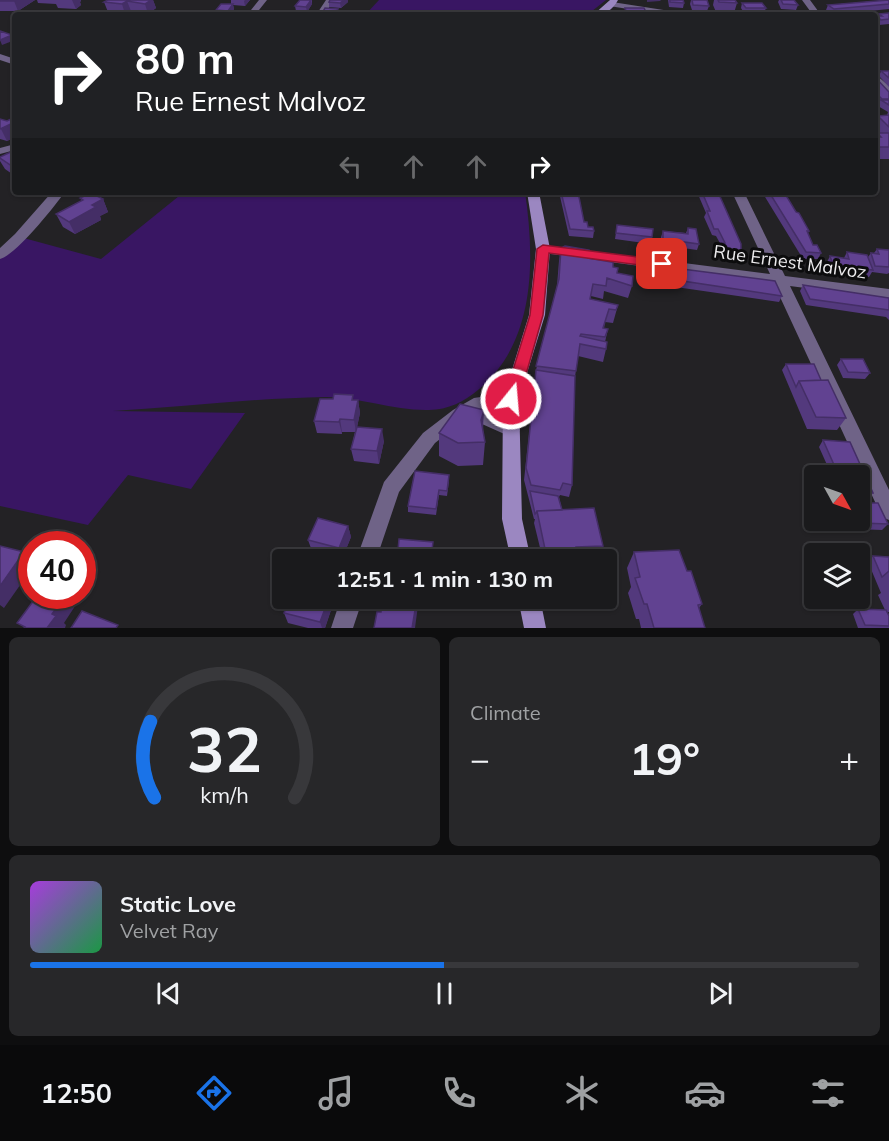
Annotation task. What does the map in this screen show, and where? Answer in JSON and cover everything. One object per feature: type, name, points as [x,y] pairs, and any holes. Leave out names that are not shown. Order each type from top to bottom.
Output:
[{"type":"street","points":[[806,0],[816,12]]},
{"type":"street","points":[[601,12],[613,2],[667,12]]},
{"type":"street","points":[[878,80],[889,92]]},
{"type":"street","points":[[0,255],[20,237],[56,195]]},
{"type":"street","points":[[519,549],[512,519],[511,399],[537,315],[543,249],[534,195]]},
{"type":"street","points":[[739,195],[889,511]]},
{"type":"street","name":"Rue Ernest Malvoz","points":[[543,249],[889,294]]},
{"type":"street","points":[[370,549],[391,488],[429,438],[459,415],[480,403],[511,399]]},
{"type":"street","points":[[459,415],[485,417],[511,430]]},
{"type":"street","points":[[342,628],[348,609]]},
{"type":"street","points":[[531,609],[535,628]]},
{"type":"shaded area","points":[[379,0],[606,0],[591,12],[368,12]]},
{"type":"shaded area","points":[[180,195],[525,195],[530,245],[527,298],[521,324],[511,348],[497,370],[478,390],[456,404],[436,410],[416,410],[326,397],[113,411],[245,413],[191,489],[128,475],[88,525],[0,506],[0,255],[20,237],[101,259]]},
{"type":"building","points":[[108,0],[151,0],[145,4],[127,1],[122,4],[104,2]]},
{"type":"building","points":[[300,0],[311,0],[306,7],[295,6]]},
{"type":"building","points":[[330,0],[344,0],[340,3],[329,2]]},
{"type":"building","points":[[670,0],[683,0],[684,3],[670,2]]},
{"type":"building","points":[[692,0],[707,0],[709,6],[693,5]]},
{"type":"building","points":[[718,0],[735,0],[737,3],[719,2]]},
{"type":"building","points":[[781,0],[794,0],[798,5],[783,4]]},
{"type":"building","points":[[889,0],[889,4],[834,9],[828,5]]},
{"type":"building","points":[[742,3],[762,3],[766,8],[746,8]]},
{"type":"building","points":[[221,4],[233,4],[228,11],[216,10]]},
{"type":"building","points":[[325,8],[338,9],[336,12],[323,12]]},
{"type":"building","points":[[625,8],[644,8],[646,12],[626,12]]},
{"type":"building","points":[[889,13],[889,19],[881,20],[878,16],[882,16],[879,14]]},
{"type":"building","points":[[0,31],[12,35],[0,40]]},
{"type":"building","points":[[881,71],[889,71],[889,78]]},
{"type":"building","points":[[878,80],[889,92],[889,99],[882,99],[878,95]]},
{"type":"building","points":[[889,115],[889,127],[878,116]]},
{"type":"building","points":[[12,118],[12,123],[0,129],[0,119],[7,121]]},
{"type":"building","points":[[878,133],[889,133],[889,147],[878,147],[878,137],[881,137]]},
{"type":"building","points":[[12,151],[12,166],[0,158]]},
{"type":"building","points":[[95,195],[103,199],[92,205],[96,207],[69,222],[56,214],[83,200],[80,198]]},
{"type":"building","points":[[562,195],[579,195],[584,222],[587,222],[588,227],[593,227],[594,231],[570,229]]},
{"type":"building","points":[[703,195],[719,195],[741,244],[741,251],[725,251],[722,243],[725,243],[718,229],[714,229],[707,211],[710,211]]},
{"type":"building","points":[[771,195],[786,195],[809,231],[807,231],[813,245],[817,245],[821,253],[806,252]]},
{"type":"building","points":[[617,225],[653,229],[652,237],[616,233]]},
{"type":"building","points":[[688,228],[696,229],[699,244],[663,239],[663,231],[688,234]]},
{"type":"building","points":[[565,246],[589,250],[588,258],[613,262],[613,267],[618,268],[617,273],[633,276],[632,286],[607,278],[606,286],[593,284],[590,299],[618,305],[616,310],[609,309],[603,328],[608,329],[605,337],[581,334],[580,336],[607,342],[606,349],[580,344],[576,371],[536,366],[559,279],[561,248]]},
{"type":"building","points":[[877,249],[889,250],[889,267],[875,266],[871,253],[879,254]]},
{"type":"building","points":[[847,252],[867,255],[873,270],[833,265],[830,256],[849,259]]},
{"type":"building","points":[[588,256],[612,260],[612,262],[588,258]]},
{"type":"building","points":[[643,264],[775,281],[782,296],[643,275]]},
{"type":"building","points":[[803,285],[889,298],[889,310],[810,299]]},
{"type":"building","points":[[841,359],[863,359],[870,373],[848,372]]},
{"type":"building","points":[[786,364],[814,364],[821,380],[799,381],[796,387]]},
{"type":"building","points":[[536,370],[575,376],[572,485],[563,483],[560,490],[531,485],[526,468]]},
{"type":"building","points":[[828,380],[846,418],[816,417],[799,381]]},
{"type":"building","points":[[334,394],[353,395],[352,400],[358,400],[354,420],[314,421],[320,399],[333,399]]},
{"type":"building","points":[[460,404],[484,410],[481,420],[485,442],[458,443],[439,433]]},
{"type":"building","points":[[357,427],[382,429],[377,451],[351,449]]},
{"type":"building","points":[[823,440],[850,442],[860,465],[834,465]]},
{"type":"building","points":[[415,471],[449,475],[447,491],[439,490],[436,509],[408,506]]},
{"type":"building","points":[[530,491],[558,496],[562,510],[537,511],[535,514]]},
{"type":"building","points":[[870,503],[878,503],[888,524],[870,523]]},
{"type":"building","points":[[594,508],[603,546],[545,549],[537,511]]},
{"type":"building","points":[[318,518],[348,526],[339,548],[308,540]]},
{"type":"building","points":[[399,539],[433,542],[432,549],[398,549]]},
{"type":"building","points":[[0,546],[18,550],[18,560],[0,586]]},
{"type":"building","points":[[679,550],[687,571],[691,571],[702,604],[698,605],[705,628],[654,628],[647,604],[644,604],[635,578],[640,577],[634,552]]},
{"type":"building","points":[[873,556],[889,557],[889,571],[882,577]]},
{"type":"building","points":[[27,609],[56,609],[52,614],[56,616],[47,628],[24,628],[17,623]]},
{"type":"building","points":[[286,609],[325,609],[320,622],[284,613]]},
{"type":"building","points":[[381,609],[415,609],[412,628],[374,628],[377,612],[381,612]]},
{"type":"building","points":[[858,609],[886,610],[889,616],[889,626],[865,625]]},
{"type":"building","points":[[82,611],[118,625],[116,628],[71,628]]},
{"type":"route","points":[[511,399],[537,315],[543,249],[662,264]]}]
